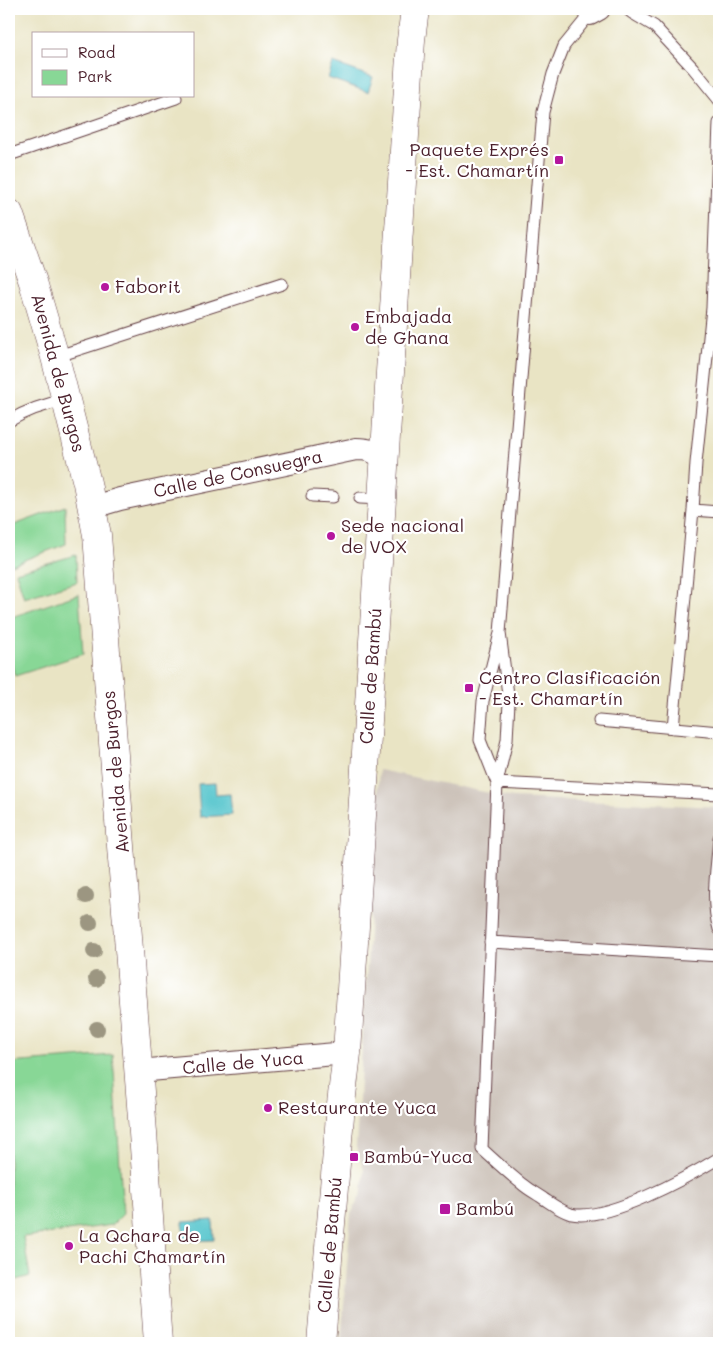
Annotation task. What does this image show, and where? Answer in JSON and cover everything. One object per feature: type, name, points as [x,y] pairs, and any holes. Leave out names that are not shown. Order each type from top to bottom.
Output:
[{"type":"street","name":"Calle de Bambú","points":[[321,1343],[347,1053],[371,499],[384,459],[415,9]]},
{"type":"street","name":"Avenida de Burgos","points":[[9,213],[33,282],[55,357],[87,483],[97,535],[158,1343]]},
{"type":"street","name":"Calle de Consuegra","points":[[93,514],[103,504],[120,499],[356,449],[367,449],[376,452],[384,459]]},
{"type":"street","name":"Calle de Yuca","points":[[138,1071],[347,1053]]},
{"type":"lane","points":[[627,9],[654,26],[693,68],[719,100]]},
{"type":"lane","points":[[497,783],[480,740],[483,701],[500,633],[543,112],[553,74],[564,46],[595,12]]},
{"type":"lane","points":[[9,156],[176,98]]},
{"type":"lane","points":[[673,728],[696,463],[712,308],[719,123]]},
{"type":"lane","points":[[55,357],[282,284]]},
{"type":"lane","points":[[9,421],[23,412],[66,400]]},
{"type":"lane","points":[[312,496],[333,498]]},
{"type":"lane","points":[[693,510],[719,512]]},
{"type":"lane","points":[[500,633],[509,702],[507,740],[497,783],[482,1149],[523,1185],[561,1210],[572,1214],[584,1215],[602,1212],[638,1200],[719,1158]]},
{"type":"lane","points":[[599,721],[719,732]]},
{"type":"lane","points":[[497,783],[719,794]]},
{"type":"lane","points":[[719,838],[714,895],[719,929]]},
{"type":"lane","points":[[490,942],[719,956]]},
{"type":"shaded area","points":[[379,770],[513,798],[719,807],[719,1343],[341,1343],[351,1214],[362,1192],[364,1170],[356,1147]]},
{"type":"green space","points":[[65,506],[66,544],[11,565],[9,557],[9,527]]},
{"type":"green space","points":[[76,555],[77,582],[24,598],[16,572]]},
{"type":"green space","points":[[79,594],[83,654],[15,676],[9,656],[9,618]]},
{"type":"green space","points":[[113,1055],[123,1214],[112,1225],[23,1237],[30,1276],[9,1282],[9,1063]]},
{"type":"water","points":[[333,63],[373,77],[368,92],[328,78]]},
{"type":"water","points":[[215,783],[216,795],[230,794],[232,815],[200,817],[198,784]]},
{"type":"water","points":[[213,1220],[214,1240],[184,1241],[183,1222]]},
{"type":"place","name":"Paquete Exprés - Est. Chamartín","points":[[559,160]]},
{"type":"place","name":"Faborit","points":[[105,287]]},
{"type":"place","name":"Embajada de Ghana","points":[[355,327]]},
{"type":"place","name":"Sede nacional de VOX","points":[[331,536]]},
{"type":"place","name":"Centro Clasificación - Est. Chamartín","points":[[469,688]]},
{"type":"place","name":"Restaurante Yuca","points":[[268,1108]]},
{"type":"place","name":"Bambú-Yuca","points":[[354,1157]]},
{"type":"place","name":"Bambú","points":[[445,1209]]},
{"type":"place","name":"La Qchara de Pachi Chamartín","points":[[69,1246]]}]
